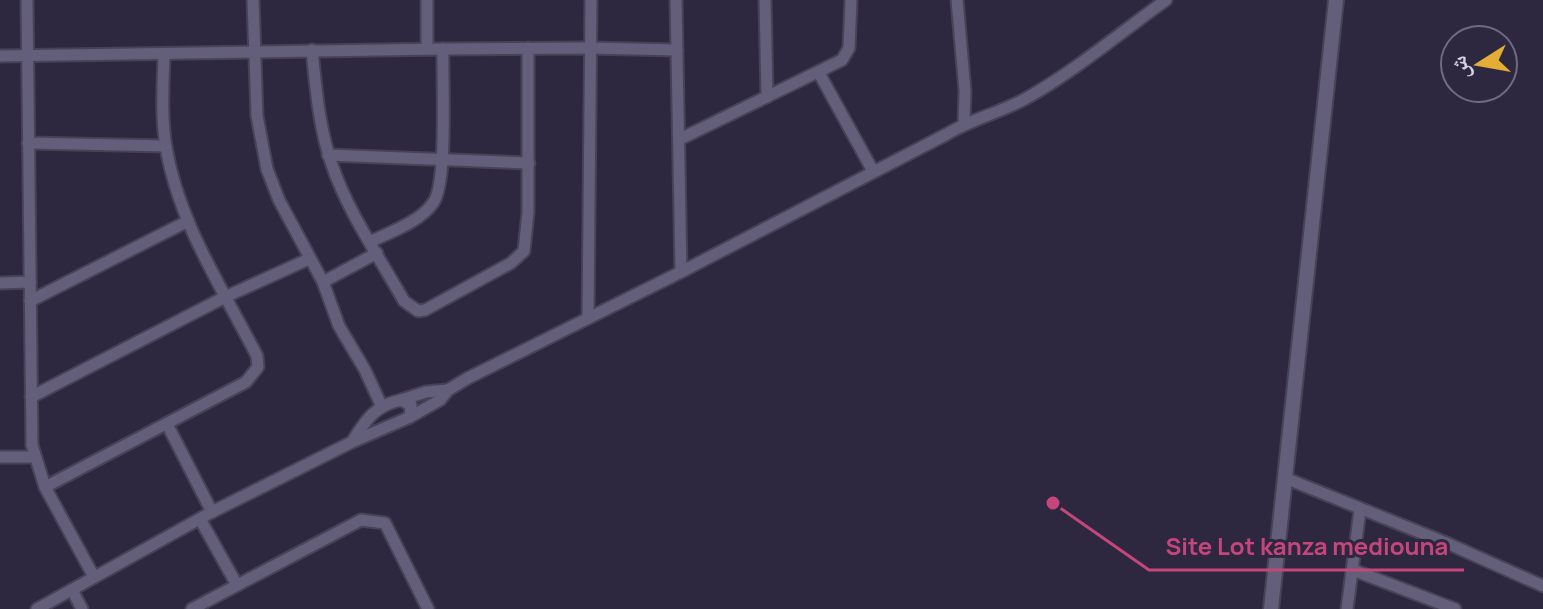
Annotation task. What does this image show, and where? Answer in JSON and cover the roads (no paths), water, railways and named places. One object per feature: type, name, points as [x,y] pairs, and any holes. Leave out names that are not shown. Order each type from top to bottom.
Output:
[{"type":"street","points":[[27,0],[34,457],[45,487],[94,577]]},
{"type":"street","points":[[253,0],[257,116],[263,155],[279,200],[323,282],[339,326],[382,407]]},
{"type":"street","points":[[427,0],[427,49]]},
{"type":"street","points":[[588,317],[591,0]]},
{"type":"street","points":[[676,0],[681,272]]},
{"type":"street","points":[[765,0],[767,97]]},
{"type":"street","points":[[680,139],[842,60],[848,52],[851,0]]},
{"type":"street","points":[[957,0],[965,91],[964,122]]},
{"type":"street","points":[[37,609],[212,512],[352,442],[410,417],[440,400],[448,390],[468,378],[681,272],[964,122],[1001,111],[1027,98],[1166,0]]},
{"type":"street","points":[[1271,609],[1336,0]]},
{"type":"street","points":[[0,56],[528,48],[677,50]]},
{"type":"street","points":[[312,50],[319,112],[328,155],[340,185],[404,301],[418,311],[511,263],[525,249],[529,163],[528,48]]},
{"type":"street","points":[[323,282],[432,206],[439,191],[443,49]]},
{"type":"street","points":[[45,487],[246,382],[257,370],[257,356],[225,297],[180,199],[166,146],[164,55]]},
{"type":"street","points":[[819,73],[873,171]]},
{"type":"street","points":[[28,143],[166,146]]},
{"type":"street","points":[[328,155],[529,163]]},
{"type":"street","points":[[30,301],[188,221]]},
{"type":"street","points":[[31,397],[225,297],[309,259]]},
{"type":"street","points":[[0,283],[30,282]]},
{"type":"street","points":[[352,442],[368,417],[382,407],[426,392],[448,390]]},
{"type":"street","points":[[401,400],[411,405],[410,417]]},
{"type":"street","points":[[368,417],[369,427],[378,433]]},
{"type":"street","points":[[167,424],[212,512]]},
{"type":"street","points":[[0,457],[34,457]]},
{"type":"street","points":[[1285,478],[1449,544],[1543,586]]},
{"type":"street","points":[[1347,609],[1360,510]]},
{"type":"street","points":[[200,519],[237,585]]},
{"type":"street","points":[[192,609],[361,520],[385,523],[428,609]]},
{"type":"street","points":[[1353,570],[1455,609]]},
{"type":"street","points":[[72,590],[82,609]]},
{"type":"place","name":"Site Lot kanza mediouna","points":[[1053,503]]}]
